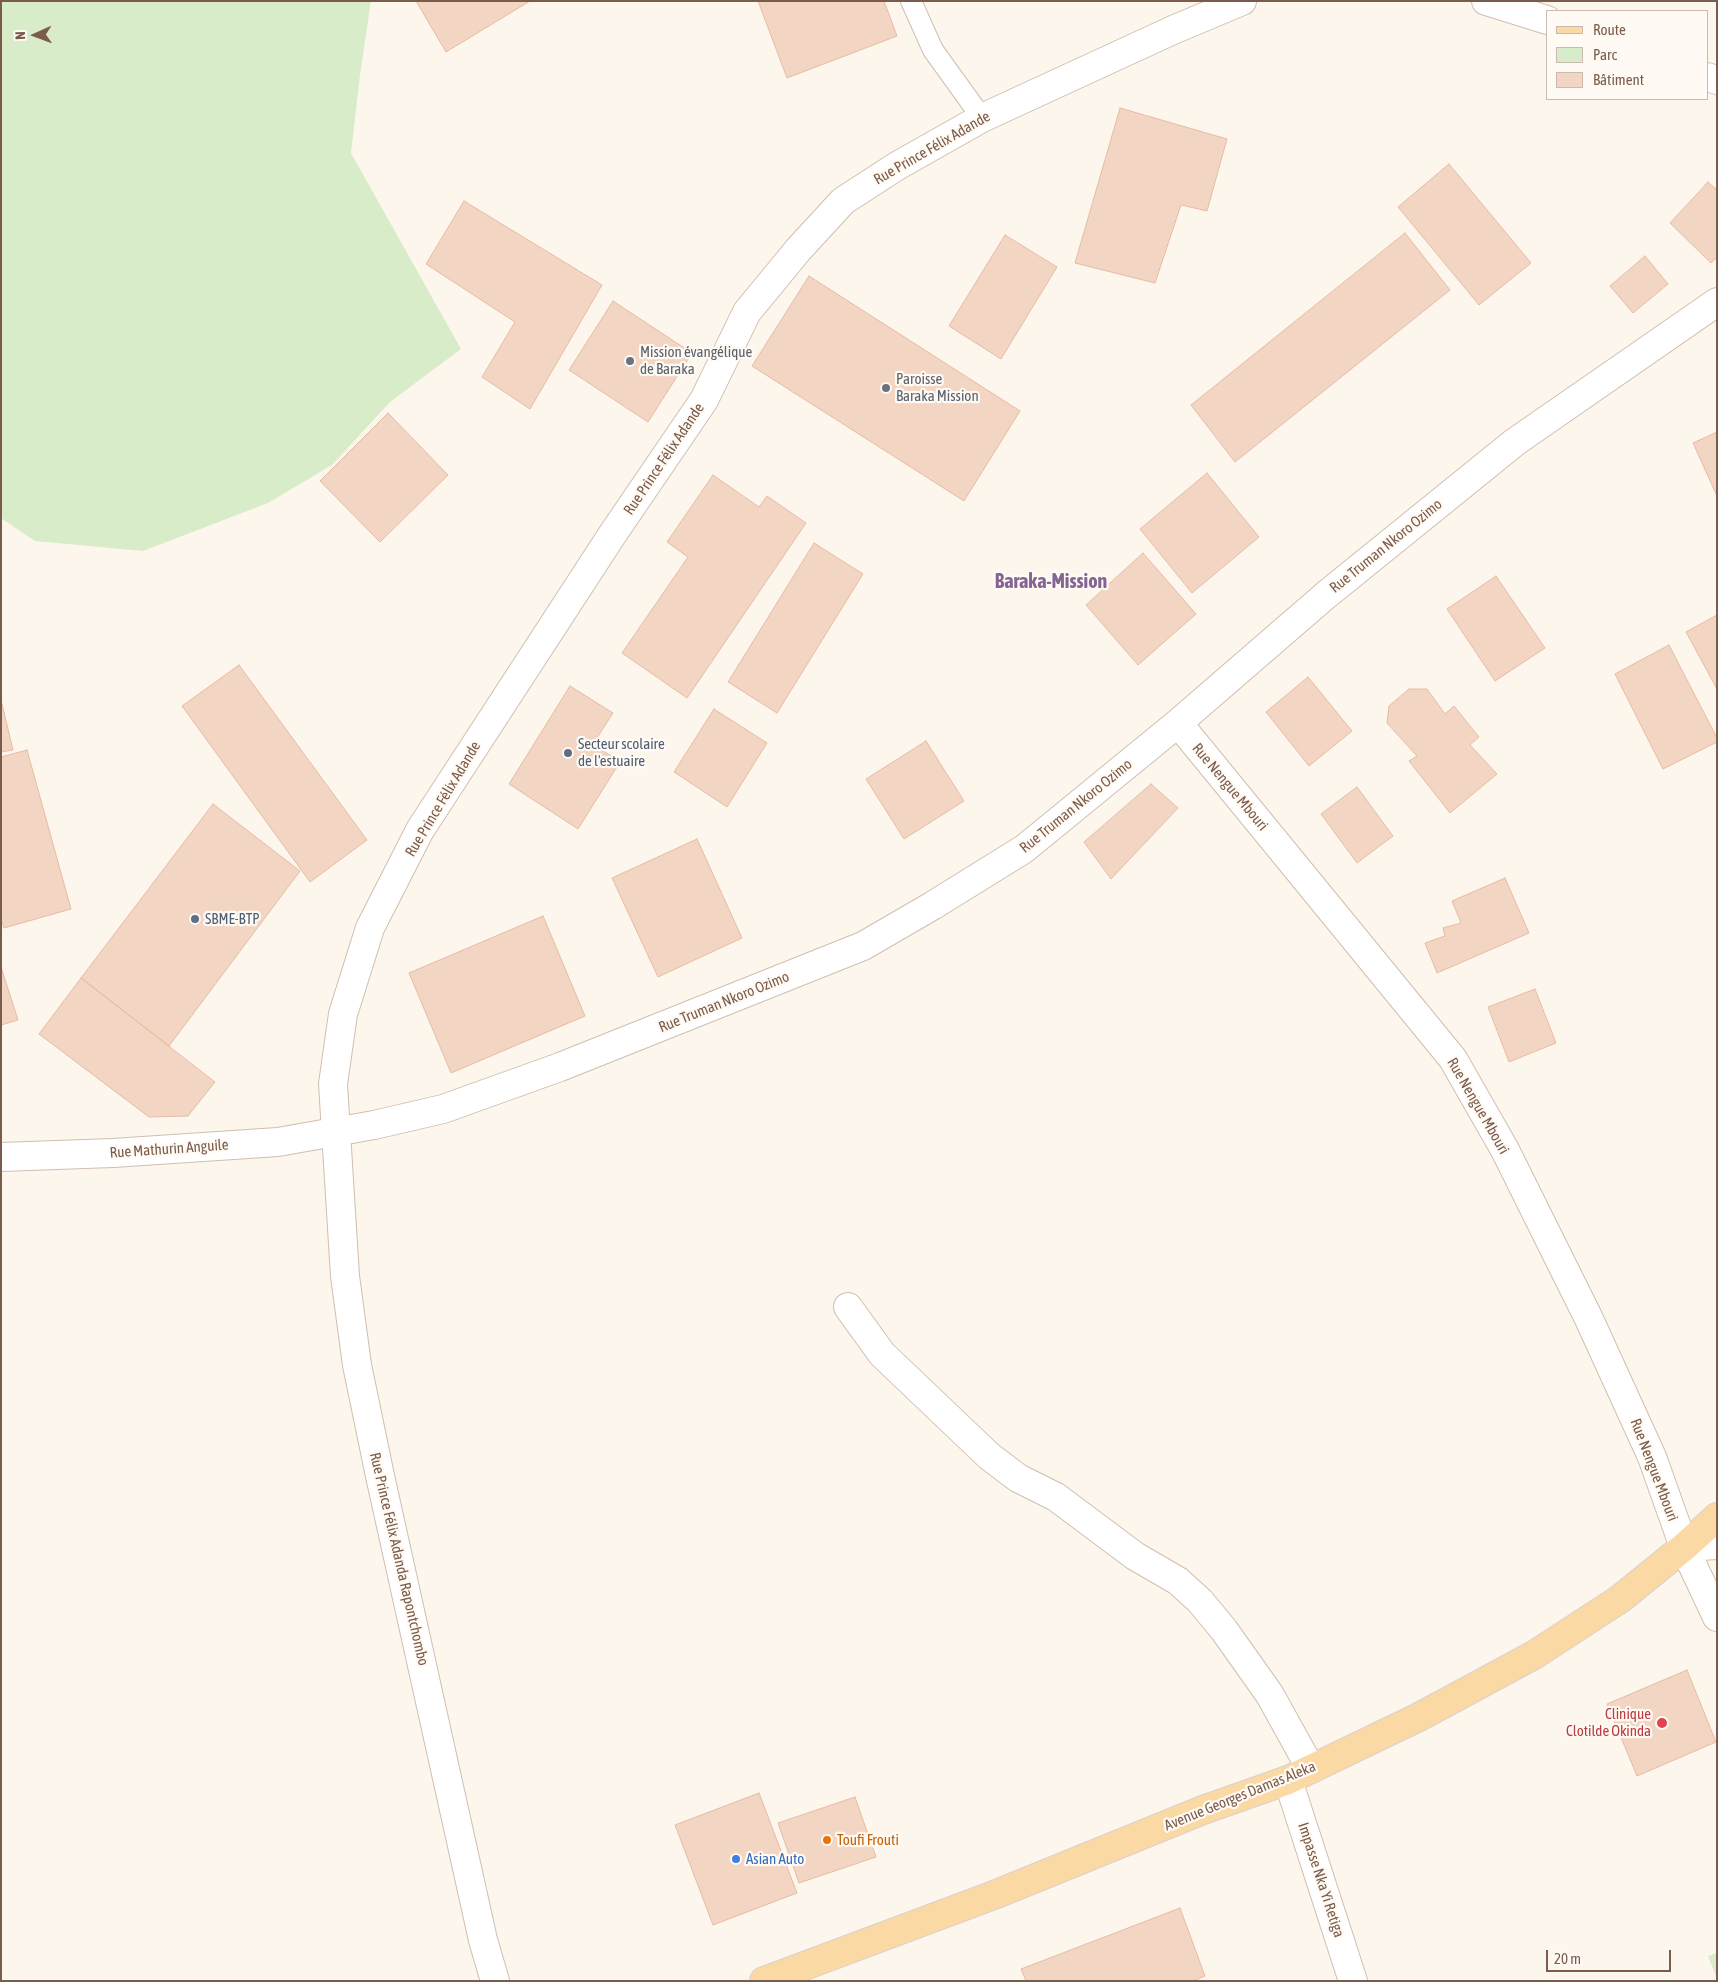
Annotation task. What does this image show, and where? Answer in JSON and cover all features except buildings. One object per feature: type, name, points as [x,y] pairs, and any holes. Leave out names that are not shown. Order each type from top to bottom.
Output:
[{"type":"main road","name":"Avenue Georges Damas Aleka","points":[[764,1981],[994,1895],[1203,1810],[1299,1775],[1419,1717],[1534,1655],[1620,1599],[1684,1547],[1717,1516]]},
{"type":"street","name":"Rue Prince Félix Adande","points":[[335,1133],[333,1084],[343,1014],[370,928],[420,830],[596,560],[704,400],[746,312],[798,250],[843,201],[897,166],[982,118],[1173,30],[1242,1]]},
{"type":"street","points":[[1486,1],[1546,20]]},
{"type":"street","name":"Rue Truman Nkoro Ozimo","points":[[335,1133],[443,1109],[578,1060],[863,946],[932,906],[1024,849],[1178,723],[1326,595],[1515,442],[1717,302]]},
{"type":"street","name":"Rue Nengue Mbouri","points":[[1178,723],[1453,1059],[1505,1150],[1590,1319],[1652,1457],[1684,1547],[1717,1617]]},
{"type":"street","name":"Rue Mathurin Anguile","points":[[1,1156],[113,1153],[278,1142],[335,1133]]},
{"type":"street","name":"Rue Prince Félix Adanda Rapontchombo","points":[[335,1133],[345,1276],[357,1366],[483,1940],[495,1981]]},
{"type":"street","name":"Impasse Nka Yi Retiga","points":[[848,1307],[882,1354],[989,1456],[1018,1478],[1056,1497],[1135,1556],[1178,1581],[1200,1601],[1224,1630],[1270,1695],[1299,1775],[1353,1981]]},
{"type":"street","points":[[1684,1547],[1717,1545]]},
{"type":"lane","points":[[911,1],[933,50],[982,118]]},
{"type":"green space","points":[[1,1],[371,1],[351,153],[461,349],[390,402],[332,465],[268,503],[143,551],[35,541],[1,518]]},
{"type":"green space","points":[[1717,1953],[1717,1979],[1708,1956]]},
{"type":"place","name":"Mission évangélique de Baraka","points":[[630,361]]},
{"type":"place","name":"Paroisse Baraka Mission","points":[[886,388]]},
{"type":"place","name":"Secteur scolaire de l'estuaire","points":[[568,753]]},
{"type":"place","name":"SBME-BTP","points":[[195,919]]},
{"type":"place","name":"Clinique Clotilde Okinda","points":[[1662,1723]]},
{"type":"place","name":"Toufi Frouti","points":[[827,1840]]},
{"type":"place","name":"Asian Auto","points":[[736,1859]]},
{"type":"district","name":"Baraka-Mission","points":[[1051,582]]}]
